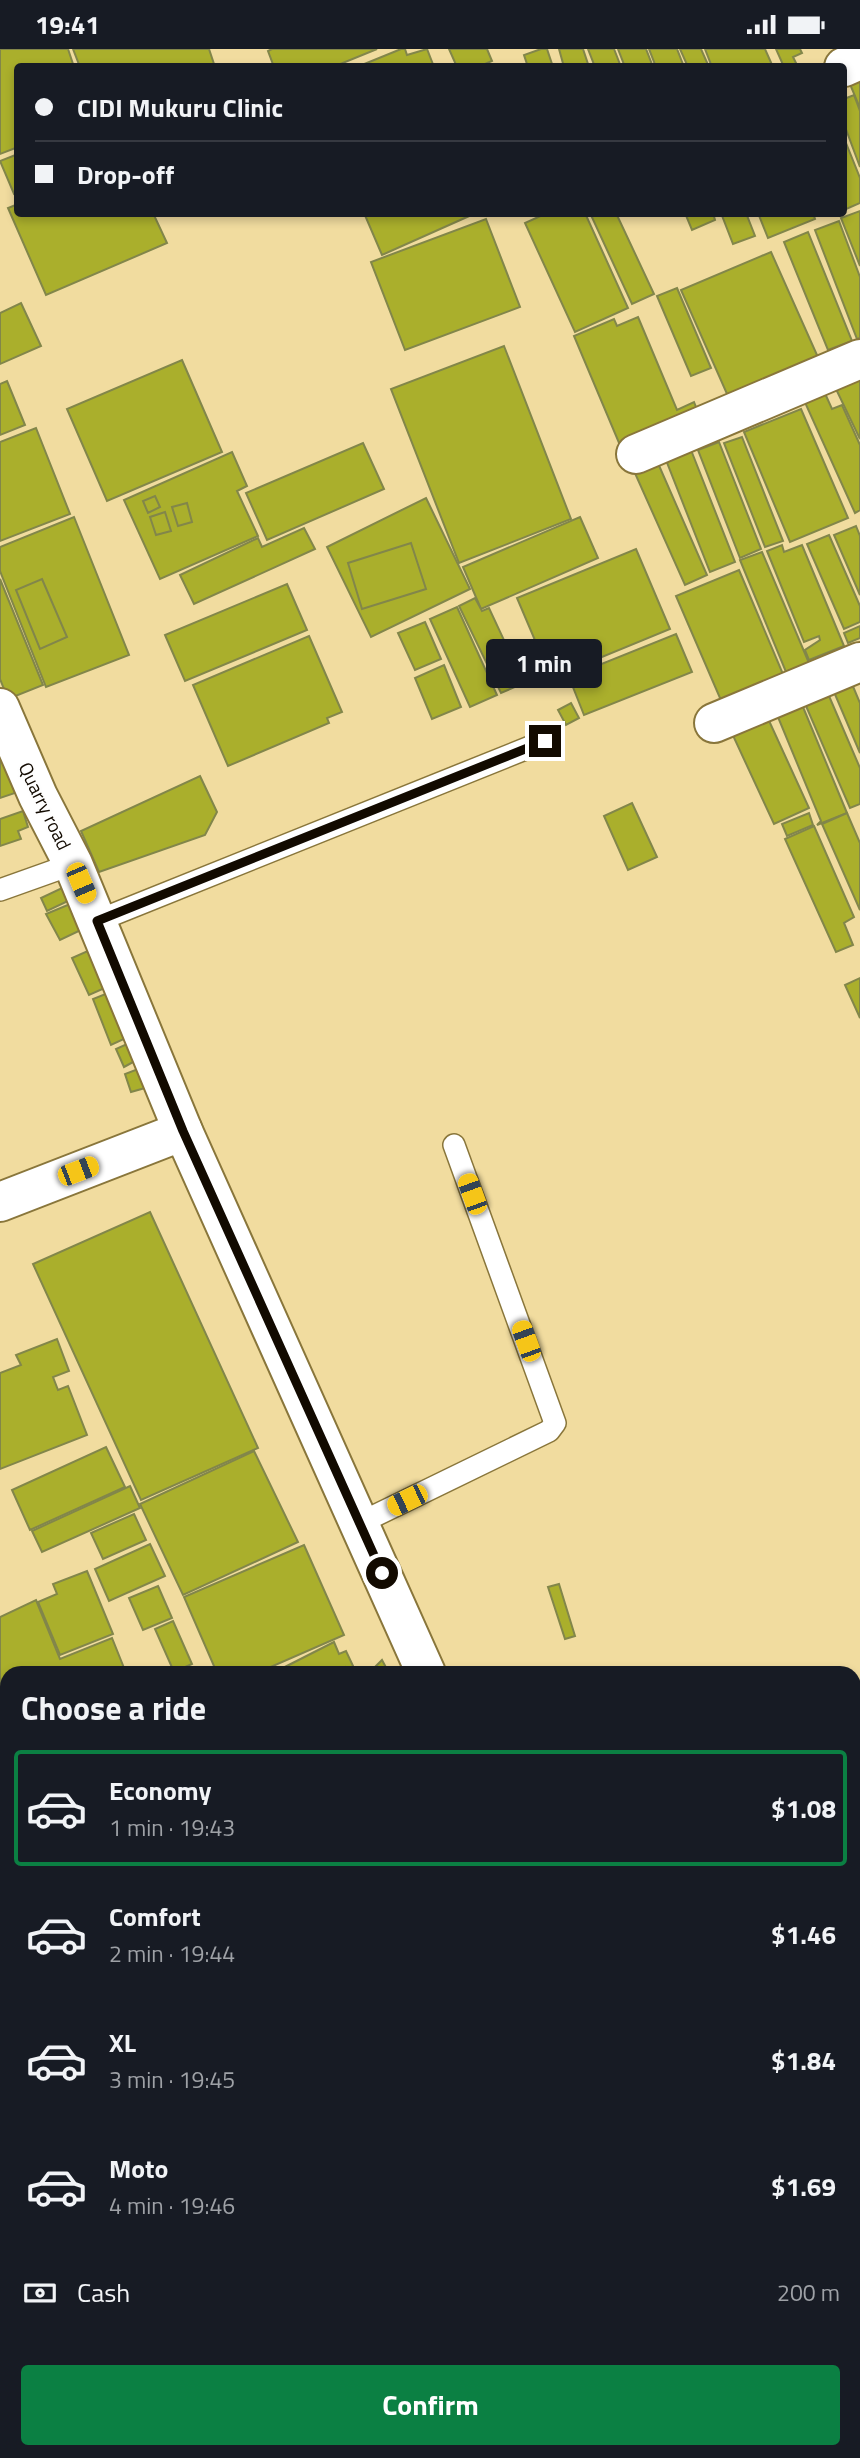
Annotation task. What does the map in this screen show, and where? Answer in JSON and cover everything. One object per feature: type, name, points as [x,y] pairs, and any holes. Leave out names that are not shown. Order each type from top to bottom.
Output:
[{"type":"street","points":[[636,454],[860,359]]},
{"type":"street","points":[[714,723],[860,662]]},
{"type":"street","name":"Quarry road","points":[[0,708],[38,796],[73,864],[183,1131],[423,1666]]},
{"type":"street","points":[[0,1202],[183,1131]]},
{"type":"lane","points":[[97,921],[545,741]]},
{"type":"lane","points":[[0,890],[73,864]]},
{"type":"lane","points":[[360,1523],[549,1431],[555,1423],[454,1145]]},
{"type":"building","points":[[0,49],[68,49],[73,63],[14,63],[14,149],[0,154]]},
{"type":"building","points":[[73,49],[209,49],[214,63],[78,63]]},
{"type":"building","points":[[377,49],[343,63],[272,63],[268,51]]},
{"type":"building","points":[[401,49],[405,49],[407,55],[427,49],[432,63],[367,63]]},
{"type":"building","points":[[449,49],[487,49],[492,61],[487,63],[455,63]]},
{"type":"building","points":[[547,49],[552,63],[527,63],[524,55]]},
{"type":"building","points":[[559,49],[583,49],[588,63],[563,63]]},
{"type":"building","points":[[588,49],[614,49],[619,63],[593,63]]},
{"type":"building","points":[[618,49],[646,49],[651,63],[623,63]]},
{"type":"building","points":[[649,49],[677,49],[682,63],[654,63]]},
{"type":"building","points":[[680,49],[701,49],[707,63],[686,63]]},
{"type":"building","points":[[705,49],[765,49],[771,63],[710,63]]},
{"type":"building","points":[[776,49],[800,49],[802,53],[793,57],[796,63],[782,63]]},
{"type":"building","points":[[860,71],[860,108],[847,77]]},
{"type":"building","points":[[854,95],[860,111],[860,167],[847,132],[847,98]]},
{"type":"building","points":[[847,146],[860,178],[860,203],[847,209]]},
{"type":"building","points":[[14,156],[14,194],[0,161]]},
{"type":"building","points":[[14,206],[14,217],[155,217],[167,243],[46,295],[8,208]]},
{"type":"building","points":[[860,211],[860,266],[841,218]]},
{"type":"building","points":[[366,217],[467,217],[382,255]]},
{"type":"building","points":[[538,217],[587,217],[628,308],[575,332],[525,223]]},
{"type":"building","points":[[592,217],[618,217],[654,294],[632,304]]},
{"type":"building","points":[[687,217],[714,217],[715,220],[692,230]]},
{"type":"building","points":[[723,217],[748,217],[755,236],[733,244]]},
{"type":"building","points":[[760,217],[814,217],[815,219],[768,238]]},
{"type":"building","points":[[486,219],[520,307],[405,350],[371,262]]},
{"type":"building","points":[[839,221],[860,277],[860,338],[857,339],[815,230]]},
{"type":"building","points":[[808,232],[852,341],[828,350],[784,242]]},
{"type":"building","points":[[771,252],[821,364],[731,403],[681,290]]},
{"type":"building","points":[[677,288],[711,368],[691,376],[657,296]]},
{"type":"building","points":[[21,303],[41,346],[0,364],[0,313]]},
{"type":"building","points":[[638,317],[677,410],[694,402],[700,417],[622,450],[574,336],[614,319],[617,326]]},
{"type":"building","points":[[504,346],[571,519],[459,563],[391,389]]},
{"type":"building","points":[[182,360],[222,452],[107,501],[67,409]]},
{"type":"building","points":[[860,375],[860,439],[835,387]]},
{"type":"building","points":[[7,381],[25,425],[0,435],[0,384]]},
{"type":"building","points":[[823,389],[832,409],[842,405],[860,445],[860,510],[855,513],[803,398]]},
{"type":"building","points":[[801,409],[848,518],[790,542],[744,432]]},
{"type":"building","points":[[36,428],[70,514],[0,541],[0,442]]},
{"type":"building","points":[[742,437],[783,541],[765,547],[724,443]]},
{"type":"building","points":[[719,442],[761,549],[740,558],[698,450]]},
{"type":"building","points":[[363,443],[384,489],[267,540],[246,493]]},
{"type":"building","points":[[691,450],[735,562],[710,572],[666,460]]},
{"type":"building","points":[[232,452],[247,486],[237,491],[258,536],[160,579],[124,500]]},
{"type":"building","points":[[657,461],[707,575],[685,585],[634,471]]},
{"type":"building","points":[[155,496],[160,507],[148,513],[143,501]]},
{"type":"building","points":[[426,498],[470,589],[371,637],[327,547]]},
{"type":"building","points":[[187,503],[192,522],[178,526],[172,507]]},
{"type":"building","points":[[165,512],[171,531],[156,535],[150,517]]},
{"type":"building","points":[[74,517],[129,655],[46,687],[0,571],[0,547]]},
{"type":"building","points":[[580,517],[598,558],[481,609],[463,567]]},
{"type":"building","points":[[856,526],[860,536],[860,595],[834,535]]},
{"type":"building","points":[[304,528],[315,549],[194,604],[180,575],[258,538],[262,547]]},
{"type":"building","points":[[829,535],[860,606],[860,622],[844,629],[807,544]]},
{"type":"building","points":[[411,543],[426,589],[362,609],[348,563]]},
{"type":"building","points":[[782,545],[784,552],[802,545],[844,646],[809,660],[805,650],[820,640],[819,636],[804,642],[767,551]]},
{"type":"building","points":[[636,549],[670,629],[551,678],[517,598]]},
{"type":"building","points":[[762,552],[809,663],[786,672],[740,560]]},
{"type":"building","points":[[739,570],[788,686],[726,712],[676,596]]},
{"type":"building","points":[[0,579],[43,685],[8,699],[0,679]]},
{"type":"building","points":[[42,579],[67,637],[40,649],[16,590]]},
{"type":"building","points":[[287,584],[307,630],[185,681],[165,635]]},
{"type":"building","points":[[475,598],[482,611],[489,608],[524,683],[501,693],[459,606]]},
{"type":"building","points":[[457,607],[497,695],[470,707],[430,619]]},
{"type":"building","points":[[425,622],[441,659],[415,670],[398,633]]},
{"type":"building","points":[[860,626],[860,638],[848,643],[844,633]]},
{"type":"building","points":[[676,634],[692,672],[584,715],[569,677]]},
{"type":"building","points":[[309,636],[342,712],[327,718],[329,723],[228,766],[193,685]]},
{"type":"building","points":[[444,665],[461,707],[432,719],[415,678]]},
{"type":"building","points":[[852,684],[860,703],[860,753],[834,692]]},
{"type":"building","points":[[826,689],[860,768],[860,804],[850,808],[803,699]]},
{"type":"building","points":[[798,695],[847,813],[817,825],[821,821],[773,705]]},
{"type":"building","points":[[571,703],[579,718],[566,725],[558,710]]},
{"type":"building","points":[[765,712],[809,808],[774,824],[730,729]]},
{"type":"building","points":[[0,755],[15,793],[0,798]]},
{"type":"building","points":[[200,776],[217,812],[205,835],[99,872],[81,831]]},
{"type":"building","points":[[632,803],[657,857],[628,870],[604,816]]},
{"type":"building","points":[[23,811],[28,827],[18,831],[21,839],[0,846],[0,819]]},
{"type":"building","points":[[809,813],[813,825],[787,836],[782,824]]},
{"type":"building","points":[[847,813],[860,843],[860,910],[822,824]]},
{"type":"building","points":[[814,826],[854,917],[844,923],[853,945],[836,952],[785,839]]},
{"type":"building","points":[[62,888],[68,901],[47,911],[41,898]]},
{"type":"building","points":[[70,904],[83,929],[60,940],[46,914]]},
{"type":"building","points":[[90,950],[107,987],[89,995],[72,958]]},
{"type":"building","points":[[860,978],[860,1018],[845,985]]},
{"type":"building","points":[[108,993],[126,1038],[111,1045],[93,999]]},
{"type":"building","points":[[127,1044],[135,1061],[124,1067],[116,1049]]},
{"type":"building","points":[[138,1069],[145,1088],[131,1092],[125,1074]]},
{"type":"building","points":[[150,1212],[258,1448],[141,1500],[33,1264]]},
{"type":"building","points":[[57,1339],[69,1371],[53,1377],[58,1390],[68,1386],[87,1435],[0,1469],[0,1373],[21,1365],[16,1355]]},
{"type":"building","points":[[106,1447],[125,1487],[30,1530],[12,1490]]},
{"type":"building","points":[[254,1451],[298,1542],[183,1595],[140,1504]]},
{"type":"building","points":[[130,1486],[140,1508],[42,1552],[32,1531]]},
{"type":"building","points":[[134,1514],[146,1540],[103,1559],[91,1533]]},
{"type":"building","points":[[150,1544],[165,1576],[109,1601],[95,1569]]},
{"type":"building","points":[[304,1545],[344,1635],[273,1666],[214,1666],[184,1597]]},
{"type":"building","points":[[87,1571],[113,1634],[60,1655],[38,1602],[57,1594],[53,1584]]},
{"type":"building","points":[[559,1584],[575,1636],[565,1639],[548,1587]]},
{"type":"building","points":[[158,1586],[172,1618],[143,1630],[129,1598]]},
{"type":"building","points":[[36,1600],[60,1659],[112,1638],[123,1666],[0,1666],[0,1617]]},
{"type":"building","points":[[173,1621],[192,1664],[171,1666],[155,1629]]},
{"type":"building","points":[[334,1642],[339,1654],[346,1651],[353,1666],[287,1666]]},
{"type":"route","points":[[382,1573],[183,1131],[97,921],[545,741]]}]
